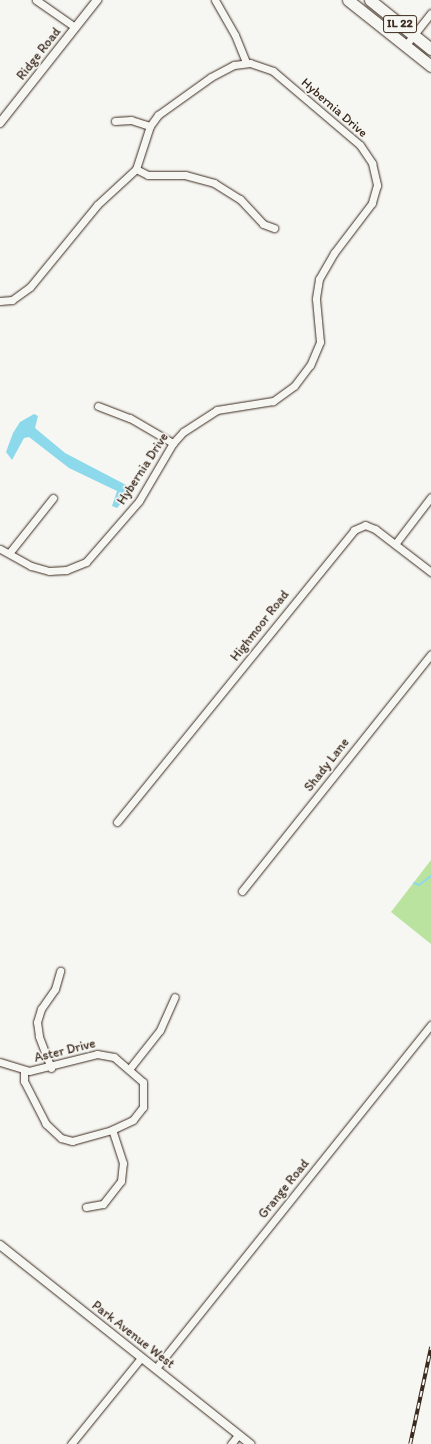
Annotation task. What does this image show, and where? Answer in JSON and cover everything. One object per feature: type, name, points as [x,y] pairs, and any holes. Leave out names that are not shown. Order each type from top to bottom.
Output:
[{"type":"main road","name":"IL 22","points":[[348,0],[431,66]]},
{"type":"main road","name":"IL 22","points":[[370,0],[431,49]]},
{"type":"street","points":[[36,0],[76,27]]},
{"type":"street","name":"Ridge Road","points":[[0,122],[97,0]]},
{"type":"street","points":[[0,301],[12,300],[30,287],[97,204],[136,169],[150,126],[166,107],[225,69],[246,62],[235,35],[215,0]]},
{"type":"street","points":[[405,46],[431,13]]},
{"type":"street","name":"Hybernia Drive","points":[[0,549],[10,552],[40,569],[58,571],[75,568],[96,554],[146,490],[173,443],[194,422],[217,410],[273,401],[294,386],[310,365],[320,342],[316,299],[319,279],[334,253],[368,211],[374,199],[376,179],[368,155],[294,89],[266,67],[246,62]]},
{"type":"street","points":[[115,121],[131,120],[150,126]]},
{"type":"street","points":[[136,169],[148,175],[186,175],[214,183],[240,199],[263,224],[274,228]]},
{"type":"street","points":[[98,406],[130,418],[173,443]]},
{"type":"street","points":[[431,497],[395,544],[431,572]]},
{"type":"street","points":[[10,552],[53,498]]},
{"type":"street","name":"Highmoor Road","points":[[117,822],[354,530],[365,525],[395,544]]},
{"type":"street","name":"Shady Lane","points":[[242,891],[431,654]]},
{"type":"street","points":[[51,1068],[39,1036],[37,1022],[41,1009],[55,989],[60,971]]},
{"type":"street","points":[[130,1068],[160,1030],[175,997]]},
{"type":"street","name":"Grange Road","points":[[156,1368],[431,1025]]},
{"type":"street","name":"Aster Drive","points":[[0,1062],[24,1070],[51,1068],[105,1054],[130,1068],[143,1082],[143,1107],[133,1120],[112,1130],[72,1140],[52,1132],[24,1081],[24,1070]]},
{"type":"street","points":[[86,1208],[103,1204],[121,1181],[123,1163],[112,1130]]},
{"type":"street","name":"Park Avenue West","points":[[0,1245],[250,1444]]},
{"type":"street","points":[[75,1442],[141,1358]]},
{"type":"street","points":[[231,1444],[238,1435]]},
{"type":"green space","points":[[431,860],[431,944],[391,912]]},
{"type":"water","points":[[34,414],[38,416],[35,428],[65,453],[130,487],[129,494],[117,508],[112,506],[117,491],[69,468],[29,437],[24,438],[12,460],[6,452],[13,433],[20,422]]},
{"type":"waterway","points":[[414,883],[419,885],[431,876]]},
{"type":"railway","points":[[410,1444],[431,1347]]}]
